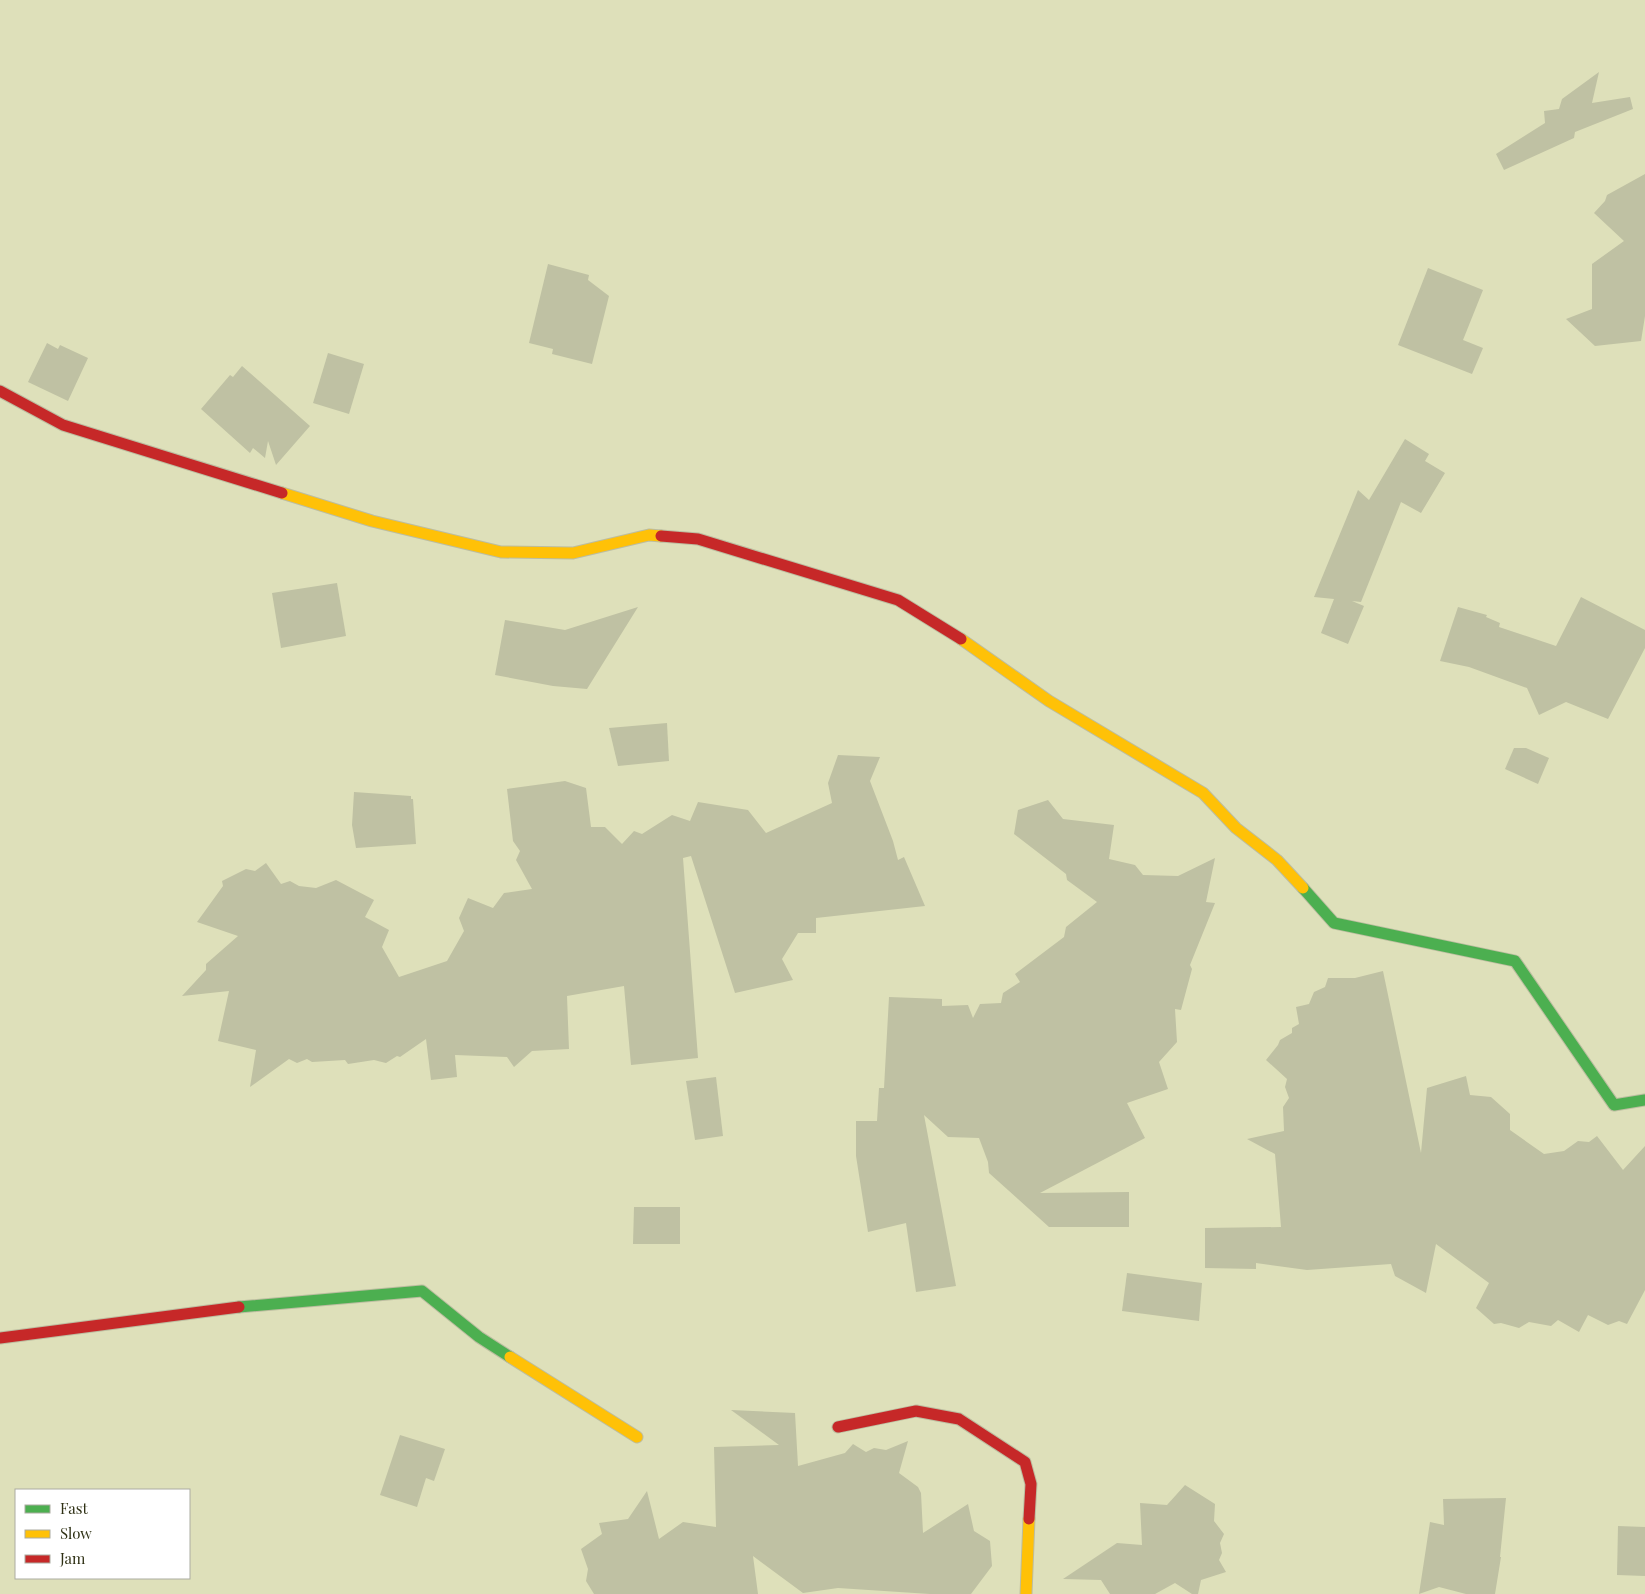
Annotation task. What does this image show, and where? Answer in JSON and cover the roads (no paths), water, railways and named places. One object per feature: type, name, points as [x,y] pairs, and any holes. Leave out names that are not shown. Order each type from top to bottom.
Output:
[{"type":"street","points":[[0,391],[63,425],[372,521],[501,552],[572,553],[648,535],[698,539],[898,600],[950,631],[1049,702],[1203,793],[1236,828],[1277,860],[1334,923],[1515,960],[1614,1105],[1645,1100]]},
{"type":"street","points":[[0,1338],[254,1304],[422,1291],[479,1337],[637,1437]]},
{"type":"street","points":[[838,1427],[916,1411],[959,1419],[1025,1462],[1031,1484],[1026,1594]]}]
